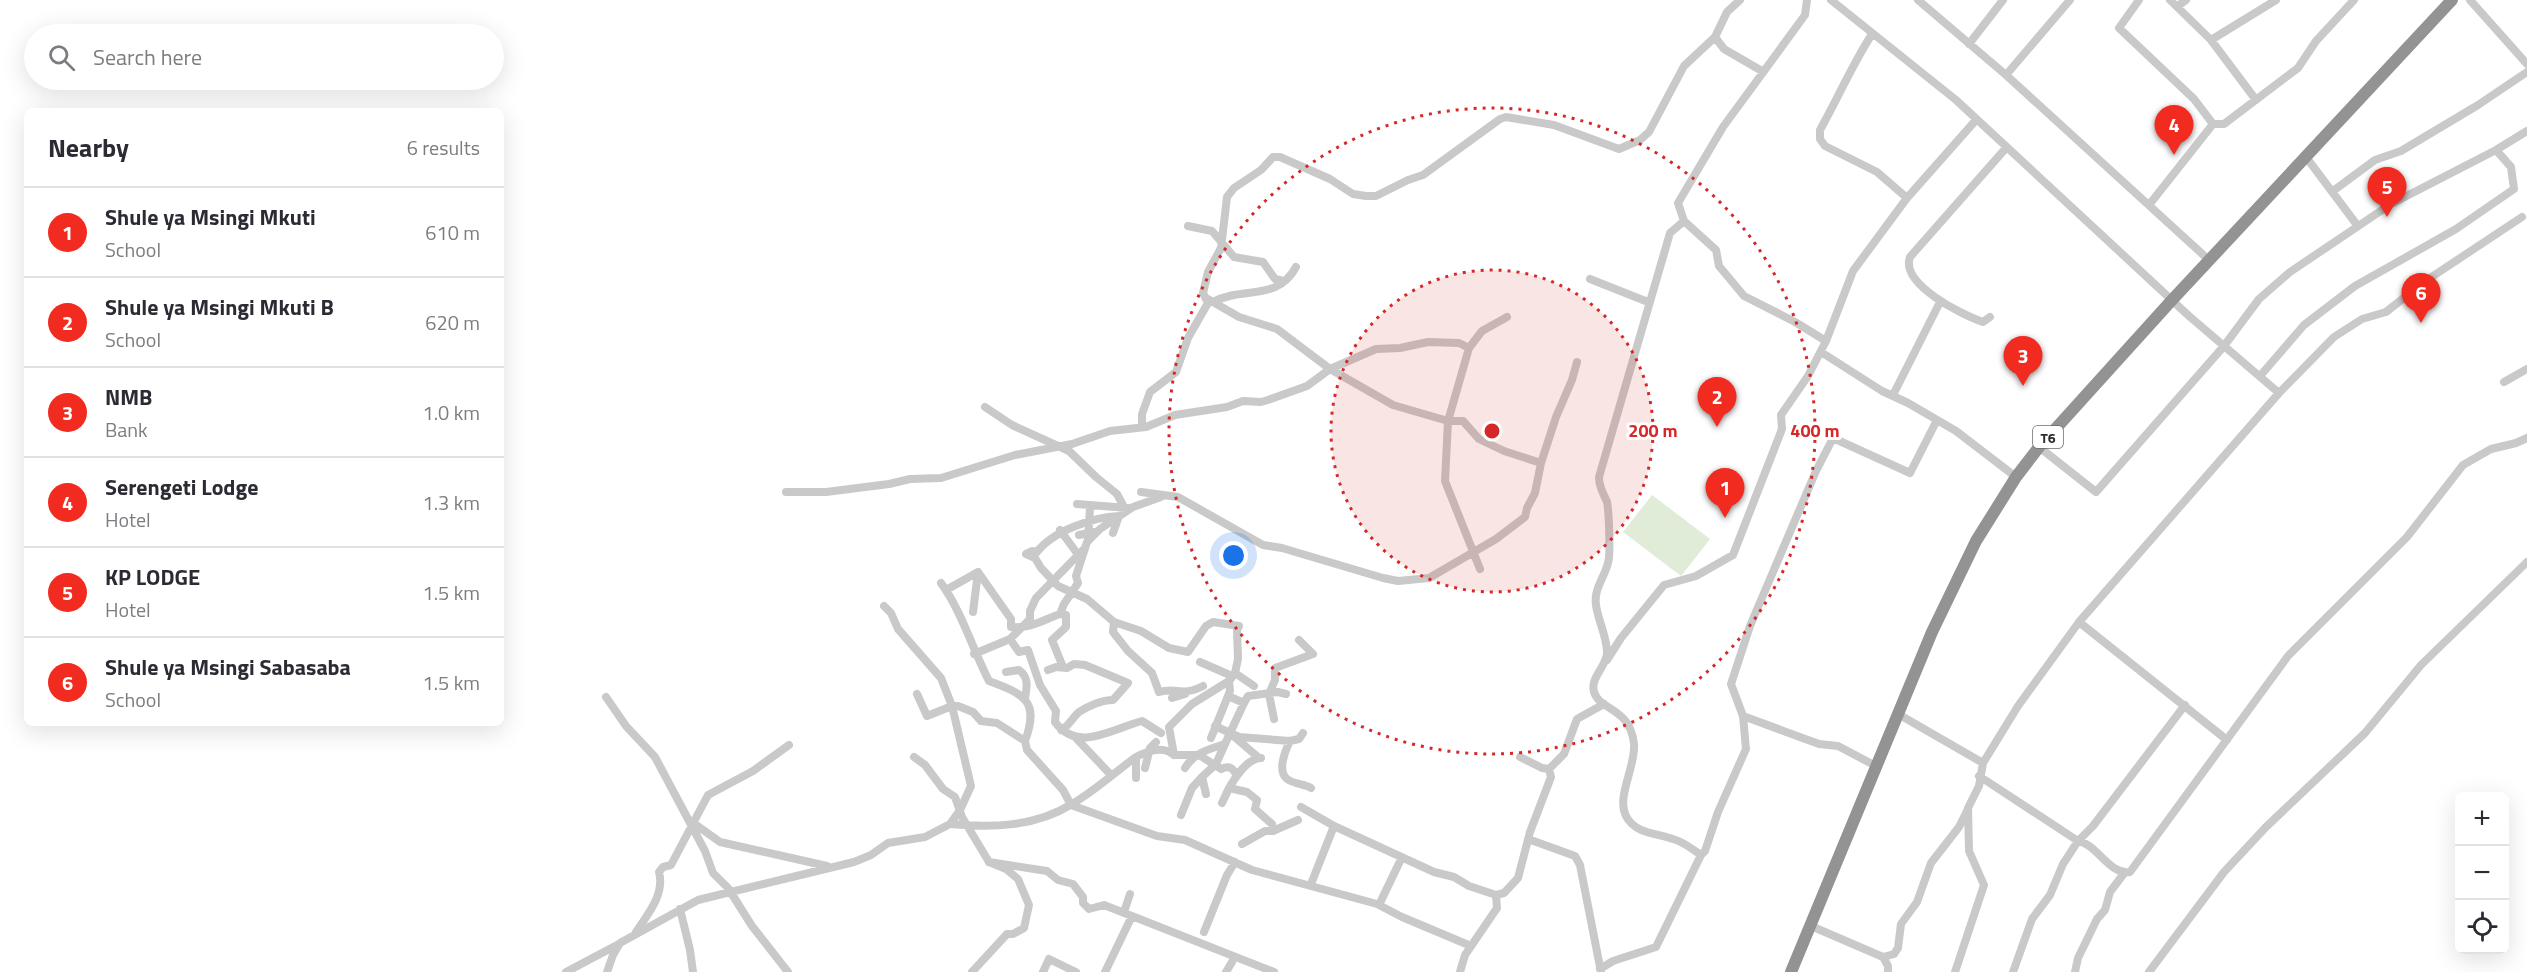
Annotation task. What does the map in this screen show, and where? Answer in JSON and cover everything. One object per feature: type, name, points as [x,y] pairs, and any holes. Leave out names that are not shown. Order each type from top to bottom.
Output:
[{"type":"highway","name":"T6","points":[[1791,972],[1932,632],[1976,541],[2016,477],[2039,447],[2172,300],[2452,0]]},
{"type":"street","points":[[1541,464],[1479,439],[1463,421],[1448,421],[1393,405],[1330,369],[1277,329],[1239,317],[1210,300],[1203,293],[1208,272],[1217,259],[1227,197],[1234,188],[1261,170],[1274,157],[1280,157],[1330,178],[1353,194],[1376,196],[1423,175],[1506,117],[1554,125],[1619,149],[1640,140],[1649,132],[1684,66],[1715,38],[1727,12],[1740,0]]},
{"type":"street","points":[[1807,0],[1805,15],[1723,127],[1678,203],[1684,221],[1716,250],[1719,266],[1744,297],[1795,322],[1826,341]]},
{"type":"street","points":[[1831,0],[1956,100],[2172,300],[2279,393]]},
{"type":"street","points":[[1918,0],[2006,75],[2210,261]]},
{"type":"street","points":[[1969,44],[2004,0]]},
{"type":"street","points":[[2006,75],[2070,0]]},
{"type":"street","points":[[2139,0],[2119,28],[2194,99],[2213,124]]},
{"type":"street","points":[[2170,0],[2211,40],[2256,100]]},
{"type":"street","points":[[2178,6],[2186,0]]},
{"type":"street","points":[[2211,40],[2276,0]]},
{"type":"street","points":[[2213,124],[2224,124],[2298,68],[2316,41],[2354,0]]},
{"type":"street","points":[[2470,0],[2527,64]]},
{"type":"street","points":[[1872,34],[1820,130],[1820,139],[1825,146],[1877,172],[1907,198]]},
{"type":"street","points":[[1715,38],[1724,49],[1762,71]]},
{"type":"street","points":[[2333,191],[2375,160],[2401,151],[2478,105],[2527,72]]},
{"type":"street","points":[[1701,855],[1671,838],[1646,833],[1625,815],[1622,801],[1632,767],[1634,744],[1627,721],[1595,695],[1593,689],[1595,678],[1622,638],[1664,585],[1696,576],[1733,555],[1782,429],[1781,415],[1795,397],[1821,352],[1852,272],[1907,198],[1976,120]]},
{"type":"street","points":[[2149,205],[2213,124]]},
{"type":"street","points":[[2039,447],[2096,492],[2224,346],[2259,299],[2290,272],[2391,204],[2496,150],[2527,131]]},
{"type":"street","points":[[1990,317],[1983,322],[1965,316],[1940,302],[1909,270],[1908,263],[1910,257],[2006,148]]},
{"type":"street","points":[[2260,376],[2304,325],[2355,286],[2456,229],[2514,189],[2511,167],[2496,150]]},
{"type":"street","points":[[2306,156],[2357,225]]},
{"type":"street","points":[[1811,926],[1883,957],[1889,956],[1898,948],[1901,924],[1917,902],[1931,862],[1959,827],[1979,786],[1983,764],[2018,706],[2079,622],[2279,393],[2334,337],[2362,319],[2386,312],[2424,282],[2522,217]]},
{"type":"street","points":[[1603,667],[1607,653],[1595,604],[1596,592],[1609,560],[1607,504],[1599,489],[1599,477],[1648,302],[1670,233],[1684,221]]},
{"type":"street","points":[[1188,226],[1212,231],[1234,257],[1263,262],[1275,279],[1284,281]]},
{"type":"street","points":[[1210,300],[1243,292],[1267,292],[1289,279],[1296,267]]},
{"type":"street","points":[[1590,279],[1648,302]]},
{"type":"street","points":[[1142,427],[1142,414],[1150,392],[1176,372],[1196,323],[1210,300]]},
{"type":"street","points":[[1893,395],[1940,302]]},
{"type":"street","points":[[1480,569],[1445,481],[1448,421],[1469,348],[1482,331],[1507,317]]},
{"type":"street","points":[[786,492],[826,492],[909,479],[941,478],[1015,455],[1062,446],[1110,431],[1142,427],[1175,415],[1227,407],[1243,401],[1268,400],[1307,386],[1330,369],[1376,349],[1400,348],[1428,342],[1459,343],[1469,348]]},
{"type":"street","points":[[1821,352],[1882,391],[1956,431],[2016,477]]},
{"type":"street","points":[[1141,492],[1178,497],[1263,545],[1398,581],[1429,578],[1474,553],[1525,517],[1535,493],[1541,464],[1577,362]]},
{"type":"street","points":[[2504,382],[2527,369]]},
{"type":"street","points":[[985,406],[1012,425],[1062,446],[1117,494],[1129,508]]},
{"type":"street","points":[[1528,839],[1575,856],[1582,875],[1601,970],[1614,961],[1656,947],[1712,836],[1718,812],[1746,749],[1743,716],[1731,684],[1750,626],[1816,471],[1833,438],[1910,473],[1937,420]]},
{"type":"street","points":[[1979,776],[2078,841],[2085,842],[2113,866],[2130,872],[2288,656],[2407,537],[2463,465],[2491,449],[2527,438]]},
{"type":"street","points":[[1079,535],[1093,532],[1129,508],[1162,496]]},
{"type":"street","points":[[1077,504],[1090,507],[1129,508]]},
{"type":"street","points":[[974,654],[1010,639],[1030,619],[1030,611],[1036,598],[1080,557],[1093,532],[1090,507]]},
{"type":"street","points":[[1119,516],[1105,516],[1061,532],[1036,552],[1026,554],[1035,558],[1041,568],[1064,589],[1087,599],[1114,622],[1140,631],[1168,648],[1188,652],[1206,626],[1213,622],[1239,626],[1237,630],[1238,659],[1228,696],[1211,738]]},
{"type":"street","points":[[1113,533],[1119,516]]},
{"type":"street","points":[[1060,614],[1078,583],[1076,576],[1080,557],[1061,532]]},
{"type":"street","points":[[2149,972],[2224,872],[2266,827],[2365,733],[2421,665],[2527,562]]},
{"type":"street","points":[[978,572],[944,586],[960,616],[974,654],[988,681],[1015,691],[1025,698]]},
{"type":"street","points":[[973,612],[978,572]]},
{"type":"street","points":[[978,572],[1011,619],[1011,627],[1021,628],[1060,614],[1066,615],[1066,627],[1052,640],[1063,667]]},
{"type":"street","points":[[566,972],[680,909],[705,898],[732,893],[871,855],[888,843],[925,837],[950,824],[960,810],[971,786],[952,706],[941,678],[898,629],[891,613],[884,606]]},
{"type":"street","points":[[1114,622],[1113,632],[1128,651],[1152,673],[1159,692],[1172,690],[1189,693]]},
{"type":"street","points":[[2079,622],[2227,740]]},
{"type":"street","points":[[1010,639],[1019,652],[1021,671]]},
{"type":"street","points":[[1274,719],[1269,694],[1275,680],[1275,669],[1313,654],[1299,640]]},
{"type":"street","points":[[1019,652],[1029,650],[1040,685],[1056,711],[1055,722],[1061,730],[1076,738],[1111,775]]},
{"type":"street","points":[[1200,662],[1254,686]]},
{"type":"street","points":[[1048,670],[1056,667],[1067,668],[1074,664],[1084,665],[1128,683],[1113,700],[1102,700],[1080,712],[1068,726],[1061,730]]},
{"type":"street","points":[[1006,672],[1019,670],[1025,674],[1028,686],[1025,698],[1032,721],[1025,741],[1027,750],[1063,790],[1071,805],[1157,836],[1185,840],[1265,874],[1311,884],[1379,905],[1471,946]]},
{"type":"street","points":[[1174,754],[1168,727],[1192,704],[1232,677]]},
{"type":"street","points":[[1172,698],[1203,686]]},
{"type":"street","points":[[1181,815],[1192,788],[1216,764],[1248,696],[1278,692],[1286,694]]},
{"type":"street","points":[[917,694],[927,716],[952,706],[973,712],[981,721],[997,723],[1025,741]]},
{"type":"street","points":[[1228,696],[1244,703]]},
{"type":"street","points":[[606,697],[626,726],[655,757],[692,823],[713,873],[732,893],[752,926],[788,972]]},
{"type":"street","points":[[1549,769],[1564,754],[1577,719],[1604,704]]},
{"type":"street","points":[[2013,972],[2032,919],[2050,895],[2063,864],[2078,841],[2093,826],[2185,705]]},
{"type":"street","points":[[1898,714],[1983,764]]},
{"type":"street","points":[[1743,716],[1819,744],[1838,746],[1876,766]]},
{"type":"street","points":[[1076,738],[1087,738],[1142,720],[1161,733]]},
{"type":"street","points":[[1215,726],[1239,737],[1290,741],[1299,739],[1303,733]]},
{"type":"street","points":[[1222,803],[1237,775],[1256,758],[1260,758],[1230,733]]},
{"type":"street","points":[[1290,741],[1283,755],[1283,774],[1287,779],[1311,788]]},
{"type":"street","points":[[1145,768],[1150,748],[1156,742]]},
{"type":"street","points":[[1185,768],[1188,762],[1205,749],[1225,744]]},
{"type":"street","points":[[634,935],[659,894],[661,880],[659,872],[663,867],[671,865],[708,795],[753,771],[789,745]]},
{"type":"street","points":[[950,824],[1025,824],[1071,805],[1136,757],[1162,749],[1174,754],[1199,755],[1221,769],[1227,766],[1232,768],[1237,775]]},
{"type":"street","points":[[914,757],[925,765],[943,789],[955,797],[989,862],[1018,879],[1022,894],[1029,905],[1024,928],[1013,934],[1007,934],[972,972]]},
{"type":"street","points":[[1136,757],[1136,778]]},
{"type":"street","points":[[1520,757],[1549,769]]},
{"type":"street","points":[[1301,807],[1334,826],[1402,857],[1496,895],[1504,892],[1518,878],[1528,839],[1551,777],[1549,769]]},
{"type":"street","points":[[1202,777],[1206,794]]},
{"type":"street","points":[[1229,788],[1247,792],[1257,800],[1255,809],[1272,824],[1273,831]]},
{"type":"street","points":[[1955,972],[1984,885],[1969,851],[1968,808]]},
{"type":"street","points":[[1242,844],[1265,831],[1273,831],[1298,820]]},
{"type":"street","points":[[692,823],[720,842],[828,867]]},
{"type":"street","points":[[1311,884],[1334,826]]},
{"type":"street","points":[[1379,905],[1402,857]]},
{"type":"street","points":[[989,862],[1047,871],[1058,880],[1073,884],[1083,897],[1083,903],[1089,909],[1104,905],[1274,972]]},
{"type":"street","points":[[1204,932],[1227,874],[1235,862]]},
{"type":"street","points":[[2075,972],[2078,958],[2097,919],[2105,910],[2110,892],[2125,872]]},
{"type":"street","points":[[1105,972],[1128,914],[1130,894]]},
{"type":"street","points":[[1460,972],[1465,955],[1497,908],[1496,895]]},
{"type":"street","points":[[680,909],[693,972]]},
{"type":"street","points":[[607,972],[612,954],[620,943]]},
{"type":"street","points":[[1883,957],[1888,966],[1888,972]]},
{"type":"street","points":[[1043,972],[1049,959],[1076,972]]},
{"type":"street","points":[[1226,972],[1232,962]]},
{"type":"green space","points":[[1652,495],[1710,539],[1681,576],[1623,532]]},
{"type":"place","name":"Serengeti Lodge","points":[[2174,155]]},
{"type":"place","name":"KP LODGE","points":[[2387,217]]},
{"type":"place","name":"Shule ya Msingi Sabasaba","points":[[2421,323]]},
{"type":"place","name":"NMB","points":[[2023,386]]},
{"type":"place","name":"Shule ya Msingi Mkuti B","points":[[1717,427]]},
{"type":"place","name":"Shule ya Msingi Mkuti","points":[[1725,518]]}]
